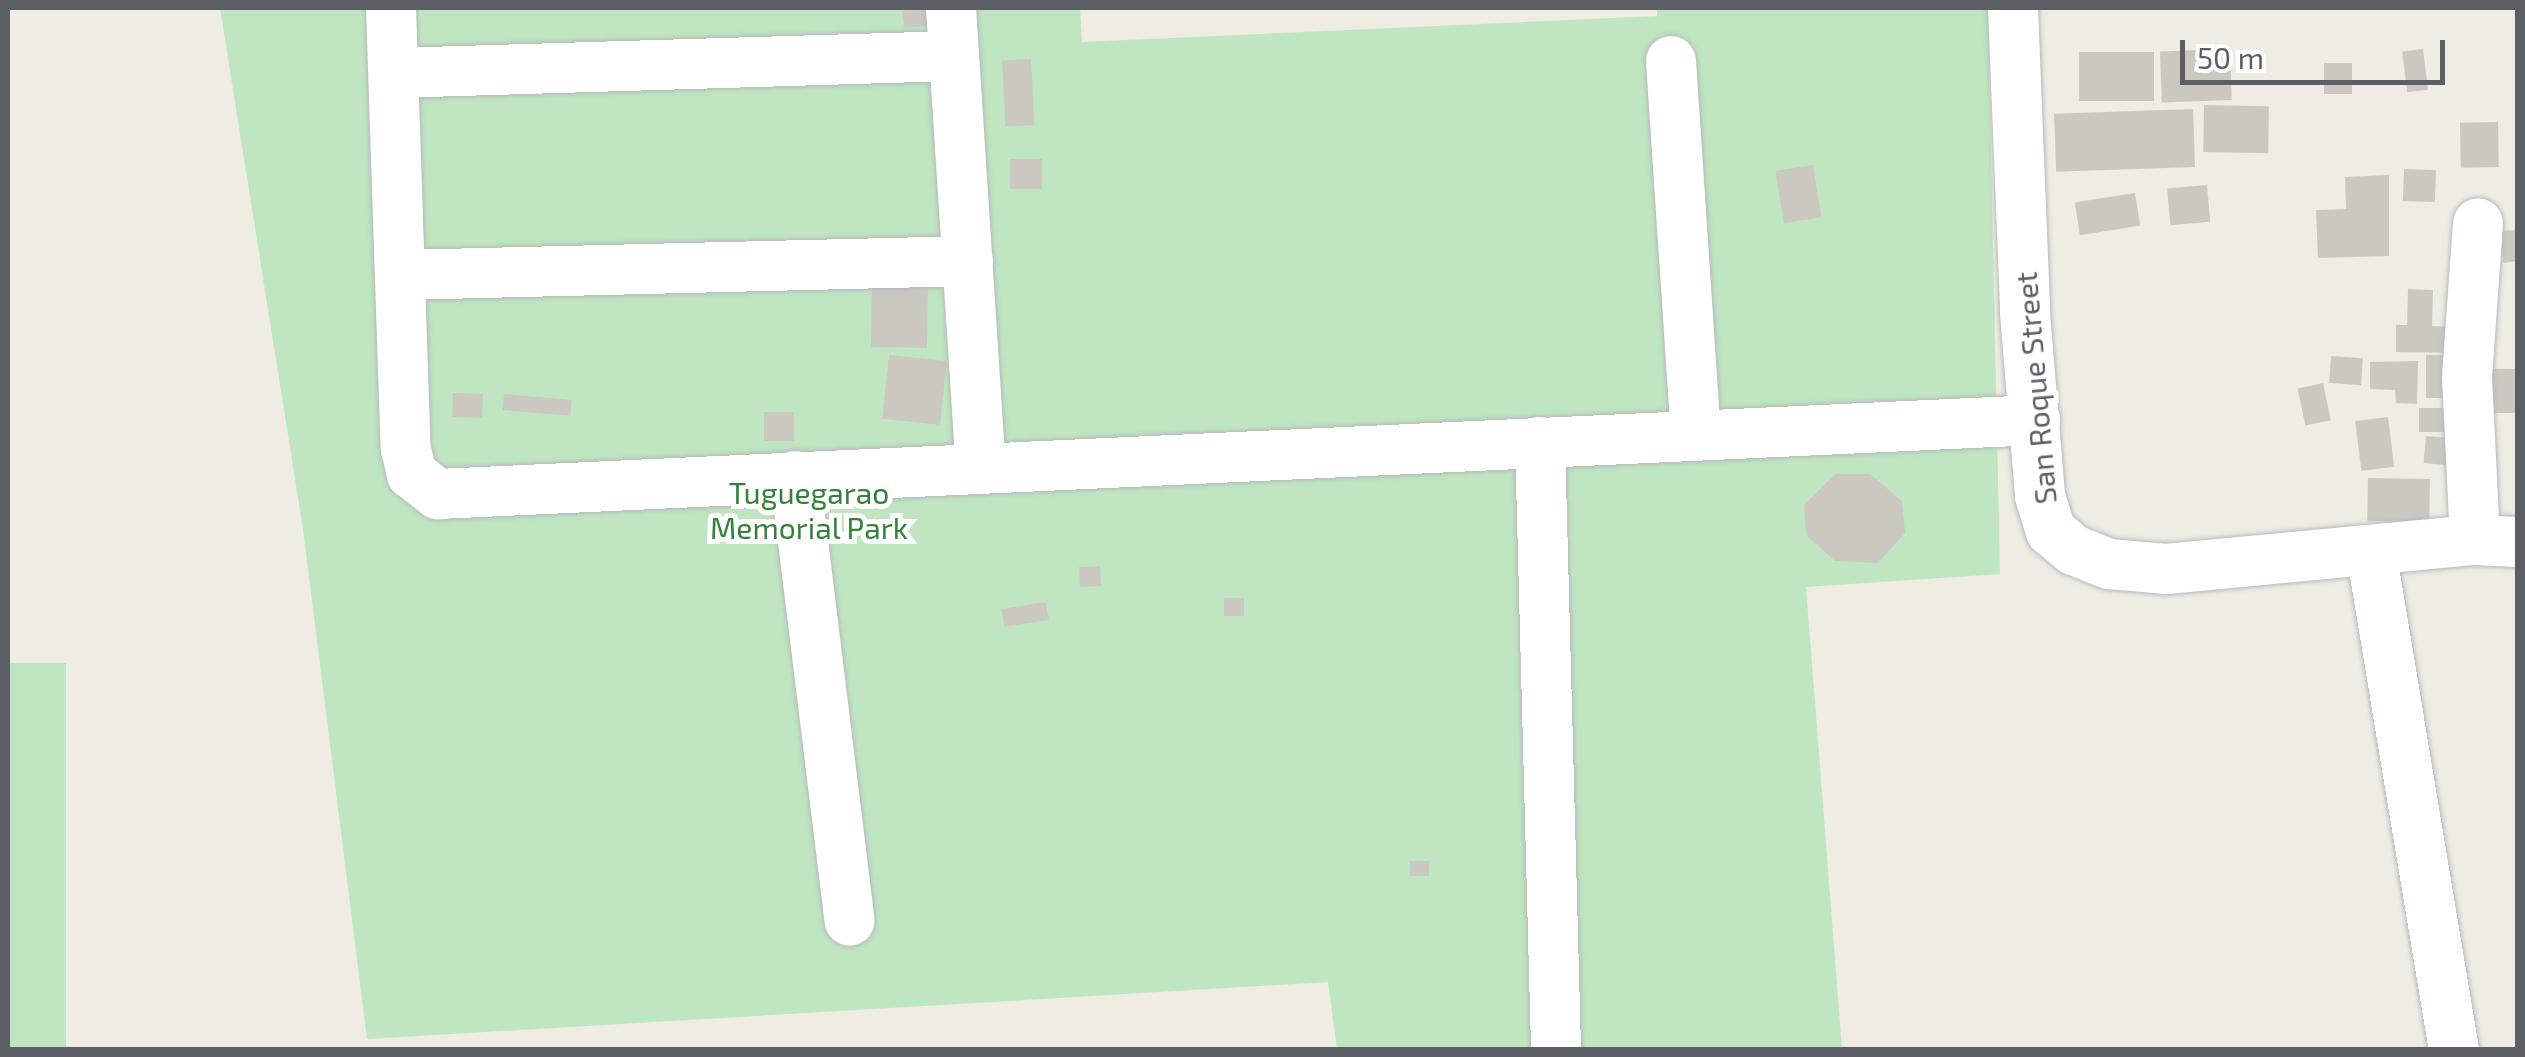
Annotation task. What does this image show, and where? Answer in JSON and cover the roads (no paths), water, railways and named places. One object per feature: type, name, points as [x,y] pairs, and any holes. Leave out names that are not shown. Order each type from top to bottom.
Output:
[{"type":"street","points":[[391,8],[406,449],[412,474],[425,488],[438,494],[2036,420]]},
{"type":"street","name":"San Roque Street","points":[[2013,8],[2024,313],[2040,496],[2051,530],[2074,550],[2109,564],[2166,569],[2496,541]]},
{"type":"street","points":[[394,73],[952,32],[981,466]]},
{"type":"street","points":[[1671,61],[1696,434]]},
{"type":"street","points":[[2478,223],[2467,377],[2496,541]]},
{"type":"street","points":[[401,275],[968,261]]},
{"type":"street","points":[[1540,442],[1556,1050]]},
{"type":"street","points":[[795,476],[850,922]]},
{"type":"street","points":[[2371,551],[2454,1050]]},
{"type":"park label","name":"Tuguegarao Memorial Park","points":[[809,509]]}]
